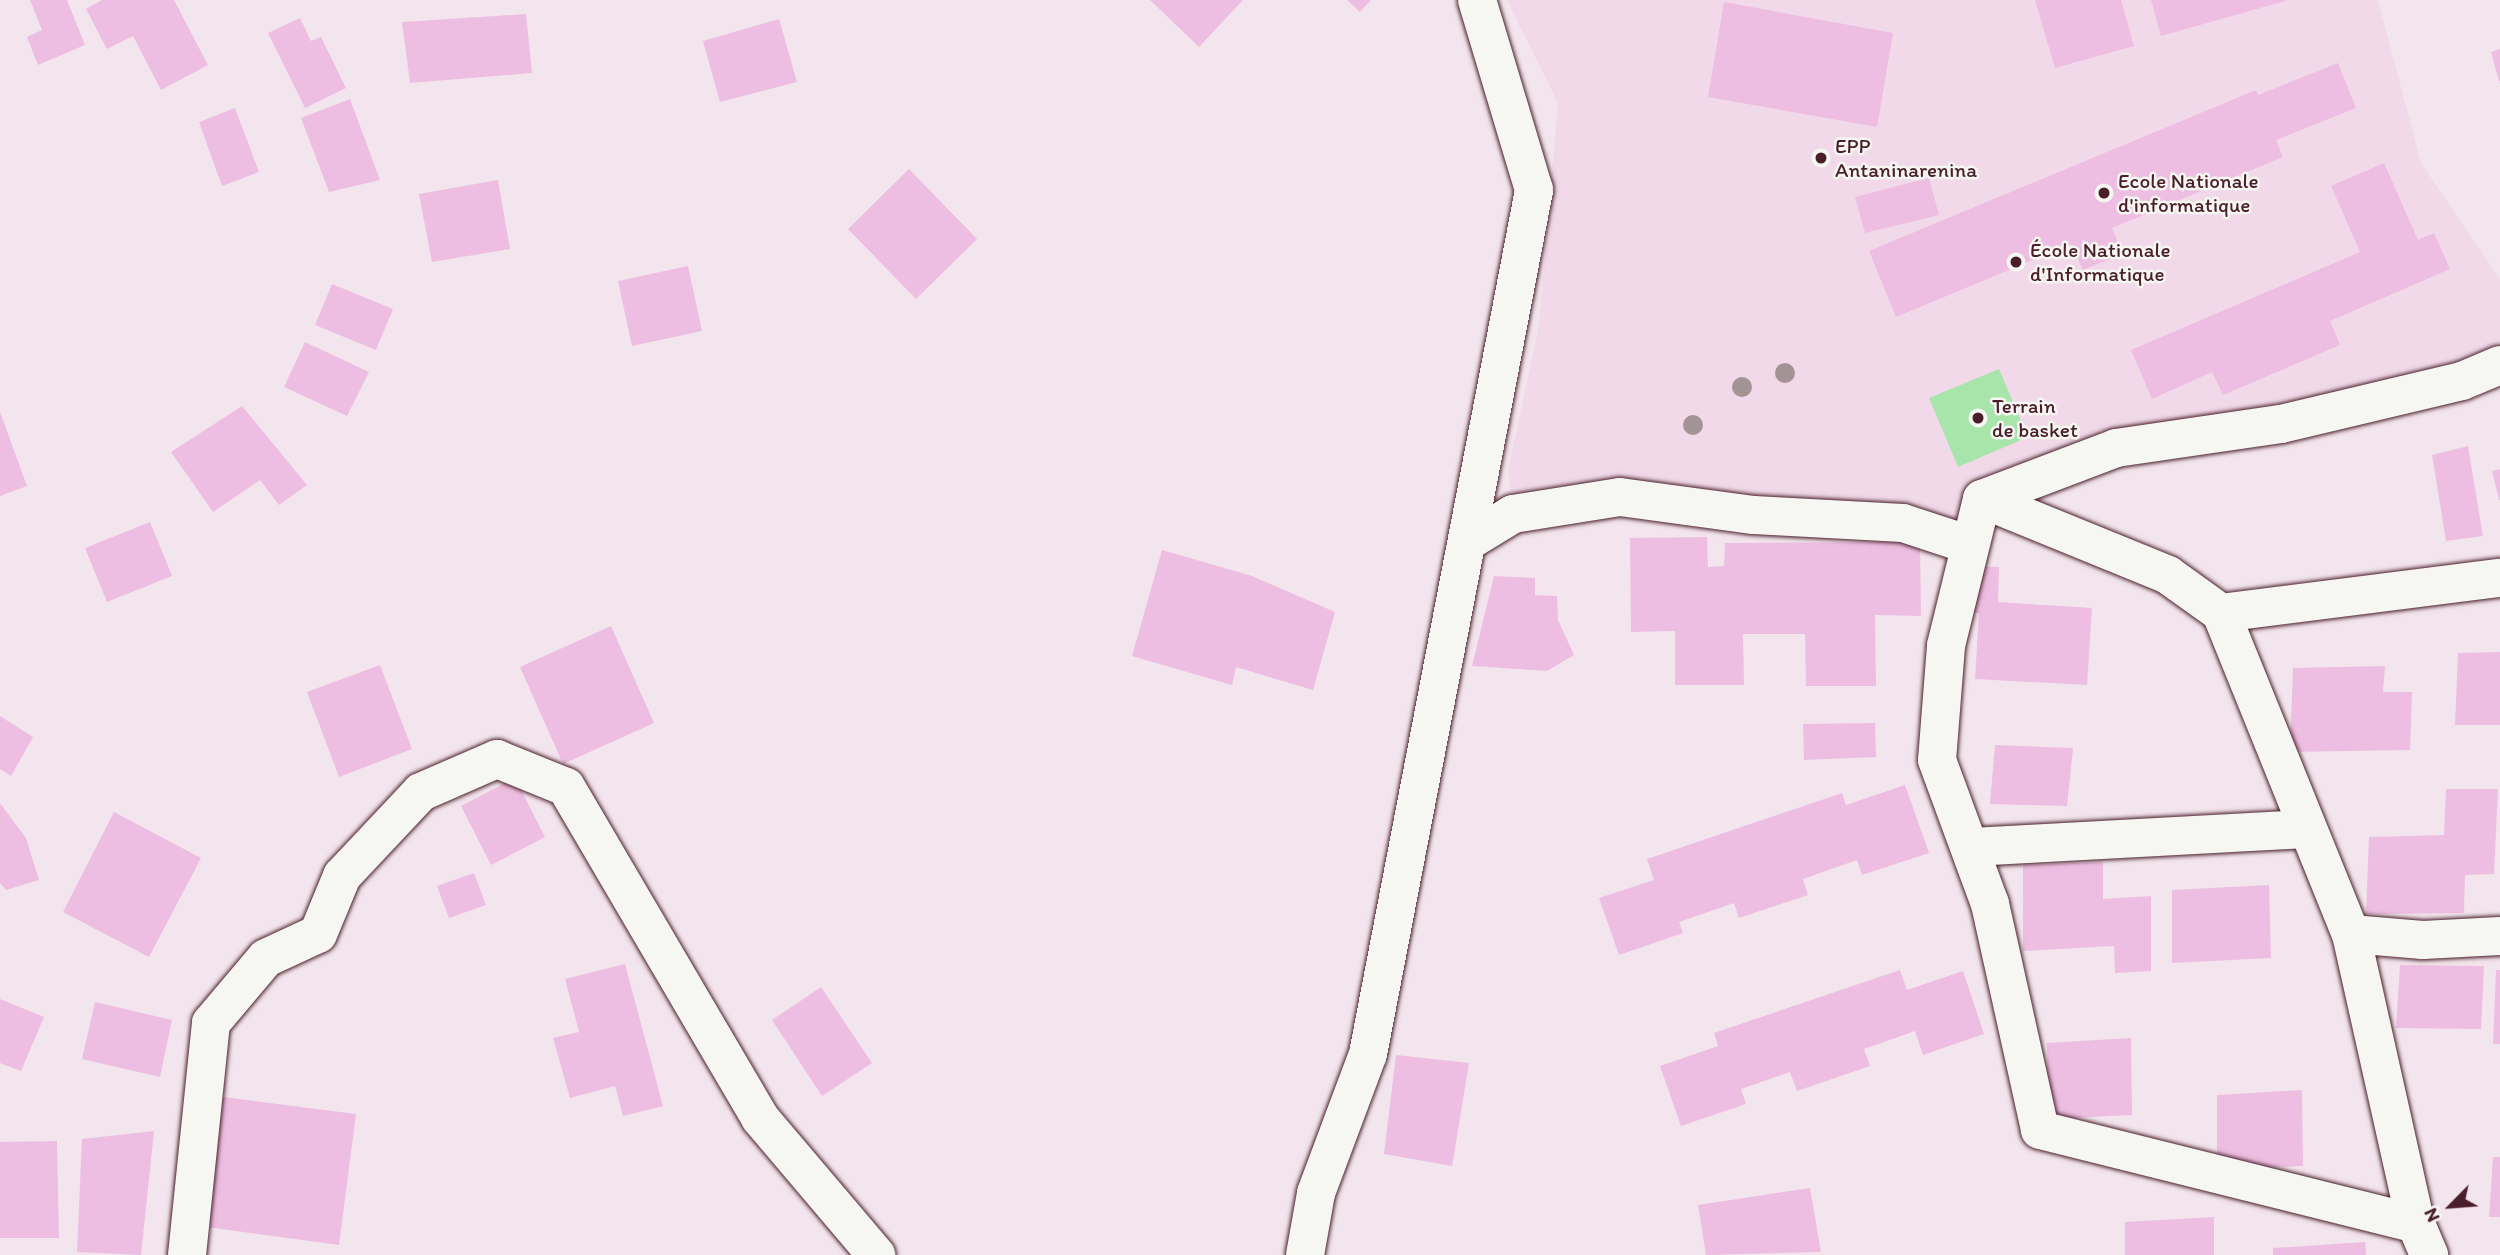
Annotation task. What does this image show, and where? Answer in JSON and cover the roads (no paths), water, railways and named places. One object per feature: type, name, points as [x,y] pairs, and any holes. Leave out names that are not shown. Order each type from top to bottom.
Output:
[{"type":"street","points":[[1305,1255],[1316,1193],[1368,1054],[1472,540],[1504,331],[1534,191],[1477,0]]},
{"type":"street","points":[[1982,499],[2116,448],[2281,424],[2462,381],[2500,365]]},
{"type":"street","points":[[1472,540],[1513,514],[1620,497],[1754,515],[1903,523],[1967,544]]},
{"type":"street","points":[[1982,499],[2168,575],[2221,613],[2306,829],[2351,934],[2423,1239],[2040,1130],[1972,847],[1937,760],[1946,646],[1967,544],[1982,499]]},
{"type":"street","points":[[2221,613],[2500,578]]},
{"type":"street","points":[[187,1255],[211,1023],[267,958],[318,934],[342,876],[421,792],[497,759],[566,787],[760,1118],[876,1255]]},
{"type":"street","points":[[1972,847],[2306,829]]},
{"type":"street","points":[[2351,934],[2423,940],[2500,936]]},
{"type":"place","name":"EPP Antaninarenina","points":[[1821,158]]},
{"type":"place","name":"Ecole Nationale d'informatique","points":[[2104,193]]},
{"type":"place","name":"École Nationale d'Informatique","points":[[2016,262]]},
{"type":"place","name":"Terrain de basket","points":[[1978,418]]}]
